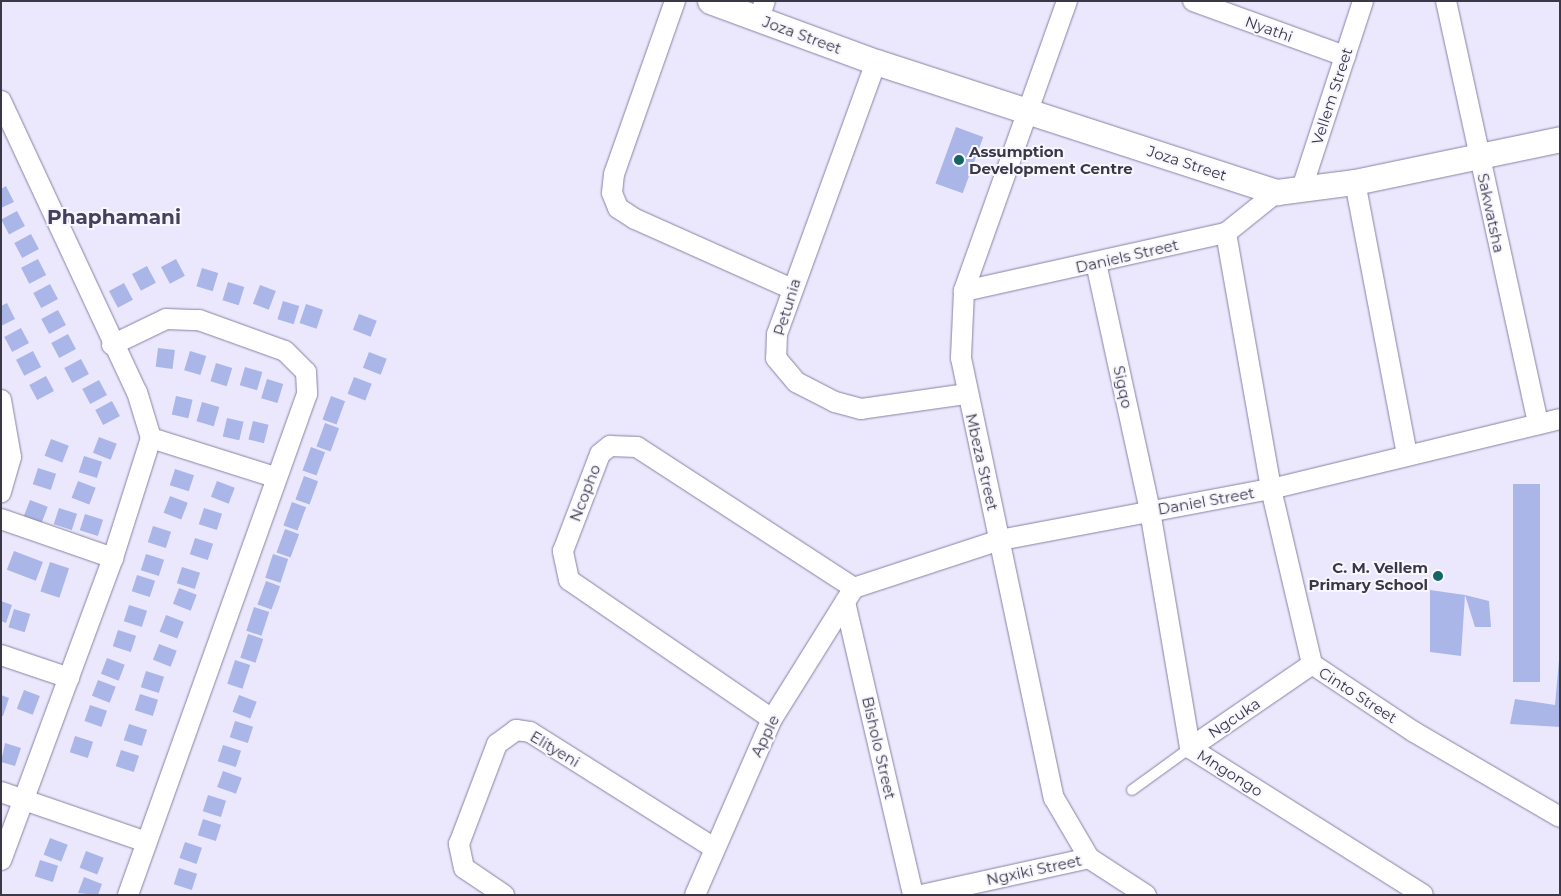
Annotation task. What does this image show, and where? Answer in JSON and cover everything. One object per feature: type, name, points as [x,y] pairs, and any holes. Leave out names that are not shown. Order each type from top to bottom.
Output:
[{"type":"street","points":[[675,1],[614,174],[615,201],[618,208],[673,239],[792,289]]},
{"type":"street","name":"Joza Street","points":[[710,1],[762,10],[876,62],[1277,192],[1301,191],[1355,182],[1560,138]]},
{"type":"street","name":"Mbeza Street","points":[[1067,1],[964,291],[959,326],[966,394],[1000,540],[1054,798],[1089,858],[1146,895]]},
{"type":"street","name":"Nyathi","points":[[1193,1],[1345,56]]},
{"type":"street","name":"Vellem Street","points":[[1301,191],[1363,1]]},
{"type":"street","name":"Sakwatsha","points":[[1446,1],[1538,424]]},
{"type":"street","name":"Petunia","points":[[876,62],[792,289],[777,334],[776,358],[796,382],[835,402],[861,409],[966,394]]},
{"type":"street","points":[[1,102],[112,345],[147,415],[151,438],[113,558],[1,860]]},
{"type":"street","points":[[1355,182],[1407,456]]},
{"type":"street","name":"Daniels Street","points":[[964,291],[1226,233],[1277,192]]},
{"type":"street","name":"Cinto Street","points":[[1226,233],[1271,489],[1312,664],[1414,732],[1560,817]]},
{"type":"street","name":"Sigqo","points":[[1096,263],[1150,511]]},
{"type":"street","points":[[112,345],[178,316],[285,351],[300,362],[307,394],[275,477],[128,895]]},
{"type":"street","points":[[1,400],[11,457],[1,492]]},
{"type":"street","name":"Daniel Street","points":[[850,595],[1000,540],[1271,489],[1560,419]]},
{"type":"street","points":[[151,438],[275,477]]},
{"type":"street","name":"Ncopho","points":[[772,719],[568,580],[563,551],[600,454],[610,446],[637,447],[850,595]]},
{"type":"street","name":"Mngongo","points":[[1150,511],[1190,748],[1423,895]]},
{"type":"street","points":[[1,519],[113,558]]},
{"type":"street","name":"Apple","points":[[695,895],[772,719],[850,595]]},
{"type":"street","name":"Bisholo Street","points":[[850,595],[913,895]]},
{"type":"street","points":[[1,655],[69,678]]},
{"type":"street","name":"Ngcuka","points":[[1190,748],[1312,664]]},
{"type":"street","name":"Elityeni","points":[[504,895],[464,868],[459,844],[497,744],[516,730],[530,732],[714,848]]},
{"type":"street","points":[[1,792],[146,842]]},
{"type":"street","name":"Ngxiki Street","points":[[921,895],[1089,858]]},
{"type":"lane","name":"Ngcuka","points":[[1132,790],[1190,748]]},
{"type":"building","name":"Assumption Development Centre","points":[[956,127],[983,137],[963,193],[935,183]]},
{"type":"building","points":[[6,186],[14,202],[1,208],[1,189]]},
{"type":"building","points":[[17,211],[25,226],[9,234],[1,219]]},
{"type":"building","points":[[31,234],[39,249],[22,258],[14,243]]},
{"type":"building","points":[[38,259],[46,275],[29,284],[21,268]]},
{"type":"building","points":[[176,259],[185,276],[170,284],[161,267]]},
{"type":"building","points":[[147,266],[156,283],[141,291],[132,274]]},
{"type":"building","points":[[202,268],[218,273],[213,291],[196,286]]},
{"type":"building","points":[[228,282],[244,287],[239,305],[222,300]]},
{"type":"building","points":[[124,283],[133,300],[118,308],[109,291]]},
{"type":"building","points":[[50,284],[58,299],[41,308],[33,293]]},
{"type":"building","points":[[260,285],[276,291],[269,310],[253,304]]},
{"type":"building","points":[[283,301],[299,306],[294,324],[277,319]]},
{"type":"building","points":[[7,303],[15,319],[1,326],[1,306]]},
{"type":"building","points":[[306,304],[323,310],[317,329],[299,323]]},
{"type":"building","points":[[58,310],[66,325],[49,334],[41,319]]},
{"type":"building","points":[[359,314],[377,321],[371,337],[353,330]]},
{"type":"building","points":[[21,328],[29,343],[12,352],[4,337]]},
{"type":"building","points":[[68,334],[76,349],[59,358],[51,343]]},
{"type":"building","points":[[158,348],[175,350],[173,369],[156,367]]},
{"type":"building","points":[[33,351],[41,367],[24,376],[16,360]]},
{"type":"building","points":[[190,351],[206,356],[200,375],[184,370]]},
{"type":"building","points":[[369,352],[387,359],[381,375],[363,368]]},
{"type":"building","points":[[81,359],[89,374],[72,383],[64,368]]},
{"type":"building","points":[[216,363],[232,368],[227,386],[210,381]]},
{"type":"building","points":[[245,367],[262,372],[257,390],[240,385]]},
{"type":"building","points":[[46,376],[54,391],[37,400],[29,385]]},
{"type":"building","points":[[354,377],[372,384],[365,401],[348,394]]},
{"type":"building","points":[[267,379],[283,384],[277,403],[261,398]]},
{"type":"building","points":[[99,380],[107,395],[90,404],[82,389]]},
{"type":"building","points":[[176,396],[193,400],[188,418],[172,415]]},
{"type":"building","points":[[331,396],[345,401],[337,425],[322,419]]},
{"type":"building","points":[[112,401],[120,416],[103,425],[95,410]]},
{"type":"building","points":[[202,402],[219,407],[214,426],[196,421]]},
{"type":"building","points":[[227,418],[244,422],[239,440],[223,437]]},
{"type":"building","points":[[253,421],[269,425],[264,443],[248,439]]},
{"type":"building","points":[[325,423],[339,428],[331,452],[316,446]]},
{"type":"building","points":[[99,437],[117,444],[111,460],[93,453]]},
{"type":"building","points":[[51,439],[69,446],[62,463],[45,456]]},
{"type":"building","points":[[311,447],[325,452],[317,476],[302,470]]},
{"type":"building","points":[[84,456],[102,462],[97,478],[79,472]]},
{"type":"building","points":[[38,468],[56,474],[51,490],[33,484]]},
{"type":"building","points":[[175,469],[194,475],[189,491],[170,485]]},
{"type":"building","points":[[304,476],[318,481],[310,505],[295,499]]},
{"type":"building","points":[[78,481],[96,488],[89,505],[72,498]]},
{"type":"building","points":[[217,481],[235,488],[229,504],[211,497]]},
{"type":"building","points":[[1513,484],[1540,484],[1540,682],[1513,682]]},
{"type":"building","points":[[170,496],[188,503],[181,520],[164,513]]},
{"type":"building","points":[[30,500],[48,507],[42,523],[24,516]]},
{"type":"building","points":[[292,502],[306,507],[298,531],[283,525]]},
{"type":"building","points":[[59,508],[77,514],[72,530],[54,524]]},
{"type":"building","points":[[204,508],[222,514],[217,530],[199,524]]},
{"type":"building","points":[[85,514],[103,520],[98,536],[80,530]]},
{"type":"building","points":[[153,526],[171,532],[166,548],[148,542]]},
{"type":"building","points":[[285,529],[299,534],[291,558],[276,552]]},
{"type":"building","points":[[195,538],[213,544],[208,560],[190,554]]},
{"type":"building","points":[[14,551],[43,562],[36,581],[7,570]]},
{"type":"building","points":[[146,554],[164,560],[159,576],[141,570]]},
{"type":"building","points":[[273,554],[288,559],[280,583],[265,578]]},
{"type":"building","points":[[50,562],[69,568],[59,598],[40,591]]},
{"type":"building","points":[[182,567],[200,573],[195,589],[177,583]]},
{"type":"building","points":[[137,575],[155,581],[150,597],[132,591]]},
{"type":"building","points":[[266,581],[280,586],[272,610],[257,604]]},
{"type":"building","points":[[179,588],[197,595],[191,611],[173,604]]},
{"type":"building","points":[[1430,590],[1465,595],[1461,656],[1430,652]]},
{"type":"building","points":[[1465,595],[1489,601],[1491,627],[1475,627]]},
{"type":"building","points":[[1,601],[12,605],[6,623],[1,621]]},
{"type":"building","points":[[129,605],[147,611],[142,627],[124,621]]},
{"type":"building","points":[[254,607],[269,612],[261,636],[246,631]]},
{"type":"building","points":[[14,609],[30,614],[25,632],[8,627]]},
{"type":"building","points":[[166,615],[184,622],[177,639],[160,632]]},
{"type":"building","points":[[118,630],[136,636],[131,652],[113,646]]},
{"type":"building","points":[[248,634],[263,639],[255,663],[240,658]]},
{"type":"building","points":[[159,644],[177,651],[171,667],[153,660]]},
{"type":"building","points":[[1560,649],[1560,727],[1510,724],[1515,699],[1555,705]]},
{"type":"building","points":[[107,658],[125,665],[119,681],[101,674]]},
{"type":"building","points":[[235,660],[250,665],[242,689],[227,684]]},
{"type":"building","points":[[146,671],[164,677],[159,693],[141,687]]},
{"type":"building","points":[[98,680],[116,687],[110,703],[92,696]]},
{"type":"building","points":[[24,690],[40,696],[33,715],[17,709]]},
{"type":"building","points":[[140,694],[158,700],[153,716],[135,710]]},
{"type":"building","points":[[1,695],[9,698],[3,716],[1,716]]},
{"type":"building","points":[[239,695],[257,702],[250,719],[233,712]]},
{"type":"building","points":[[90,705],[107,711],[101,727],[84,721]]},
{"type":"building","points":[[235,721],[253,727],[248,743],[230,737]]},
{"type":"building","points":[[129,724],[147,730],[142,746],[124,740]]},
{"type":"building","points":[[75,736],[93,742],[88,758],[70,752]]},
{"type":"building","points":[[5,743],[21,748],[15,766],[1,762]]},
{"type":"building","points":[[223,745],[241,751],[236,767],[218,761]]},
{"type":"building","points":[[121,750],[139,756],[134,772],[116,766]]},
{"type":"building","points":[[223,771],[242,778],[236,794],[217,787]]},
{"type":"building","points":[[208,795],[226,801],[221,817],[203,811]]},
{"type":"building","points":[[203,819],[221,825],[216,841],[198,835]]},
{"type":"building","points":[[50,838],[68,845],[61,862],[44,855]]},
{"type":"building","points":[[185,842],[202,848],[196,864],[179,858]]},
{"type":"building","points":[[86,851],[104,858],[97,875],[80,868]]},
{"type":"building","points":[[40,860],[58,866],[53,882],[35,876]]},
{"type":"building","points":[[179,868],[197,874],[192,890],[174,884]]},
{"type":"building","points":[[84,877],[102,884],[98,895],[78,893]]},
{"type":"place","name":"Assumption Development Centre","points":[[959,160]]},
{"type":"place","name":"C. M. Vellem Primary School","points":[[1438,576]]},
{"type":"district","name":"Phaphamani","points":[[114,217]]}]
